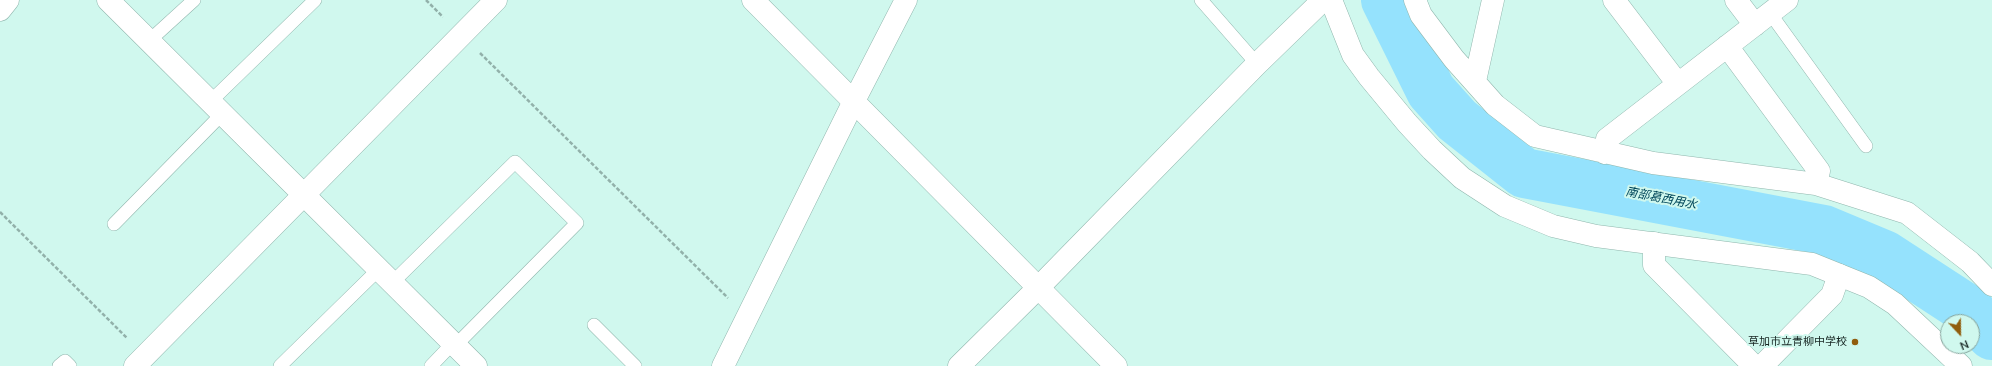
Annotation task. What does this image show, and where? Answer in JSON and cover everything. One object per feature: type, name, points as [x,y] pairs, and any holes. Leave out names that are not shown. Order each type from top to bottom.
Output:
[{"type":"street","points":[[0,10],[8,0]]},
{"type":"street","points":[[108,0],[476,366]]},
{"type":"street","points":[[141,361],[303,194],[496,0]]},
{"type":"street","points":[[753,0],[1116,366]]},
{"type":"street","points":[[723,366],[854,101],[906,0]]},
{"type":"street","points":[[959,366],[1038,288],[1257,64],[1323,0]]},
{"type":"street","points":[[1331,0],[1353,55],[1369,77],[1432,150],[1462,178],[1505,206],[1553,226],[1596,236],[1812,264],[1869,287],[1895,304],[1961,366]]},
{"type":"street","points":[[1415,0],[1421,15],[1454,59],[1495,105],[1535,136],[1653,163],[1816,184],[1907,213],[1970,262],[1992,285]]},
{"type":"street","points":[[1475,81],[1493,0]]},
{"type":"street","points":[[1614,0],[1678,84]]},
{"type":"street","points":[[1736,0],[1762,19]]},
{"type":"street","points":[[1605,153],[1607,139],[1787,0]]},
{"type":"street","points":[[1728,46],[1819,171],[1816,184]]},
{"type":"street","points":[[1654,243],[1654,265],[1754,366]]},
{"type":"street","points":[[1762,366],[1832,295],[1839,275]]},
{"type":"lane","points":[[149,41],[194,0]]},
{"type":"lane","points":[[114,224],[216,108],[315,0]]},
{"type":"lane","points":[[1201,0],[1257,64]]},
{"type":"lane","points":[[1762,19],[1866,146]]},
{"type":"lane","points":[[280,366],[515,162],[577,223],[431,366]]},
{"type":"lane","points":[[594,325],[635,366]]},
{"type":"lane","points":[[59,366],[64,361],[70,366]]},
{"type":"path","points":[[426,0],[747,317]]},
{"type":"path","points":[[0,212],[141,361]]},
{"type":"waterway","name":"南部葛西用水","points":[[1386,0],[1431,91],[1457,120],[1524,173],[1824,230],[1884,255],[1970,311],[1992,335]]},
{"type":"place","name":"草加市立青柳中学校","points":[[1855,342]]}]
